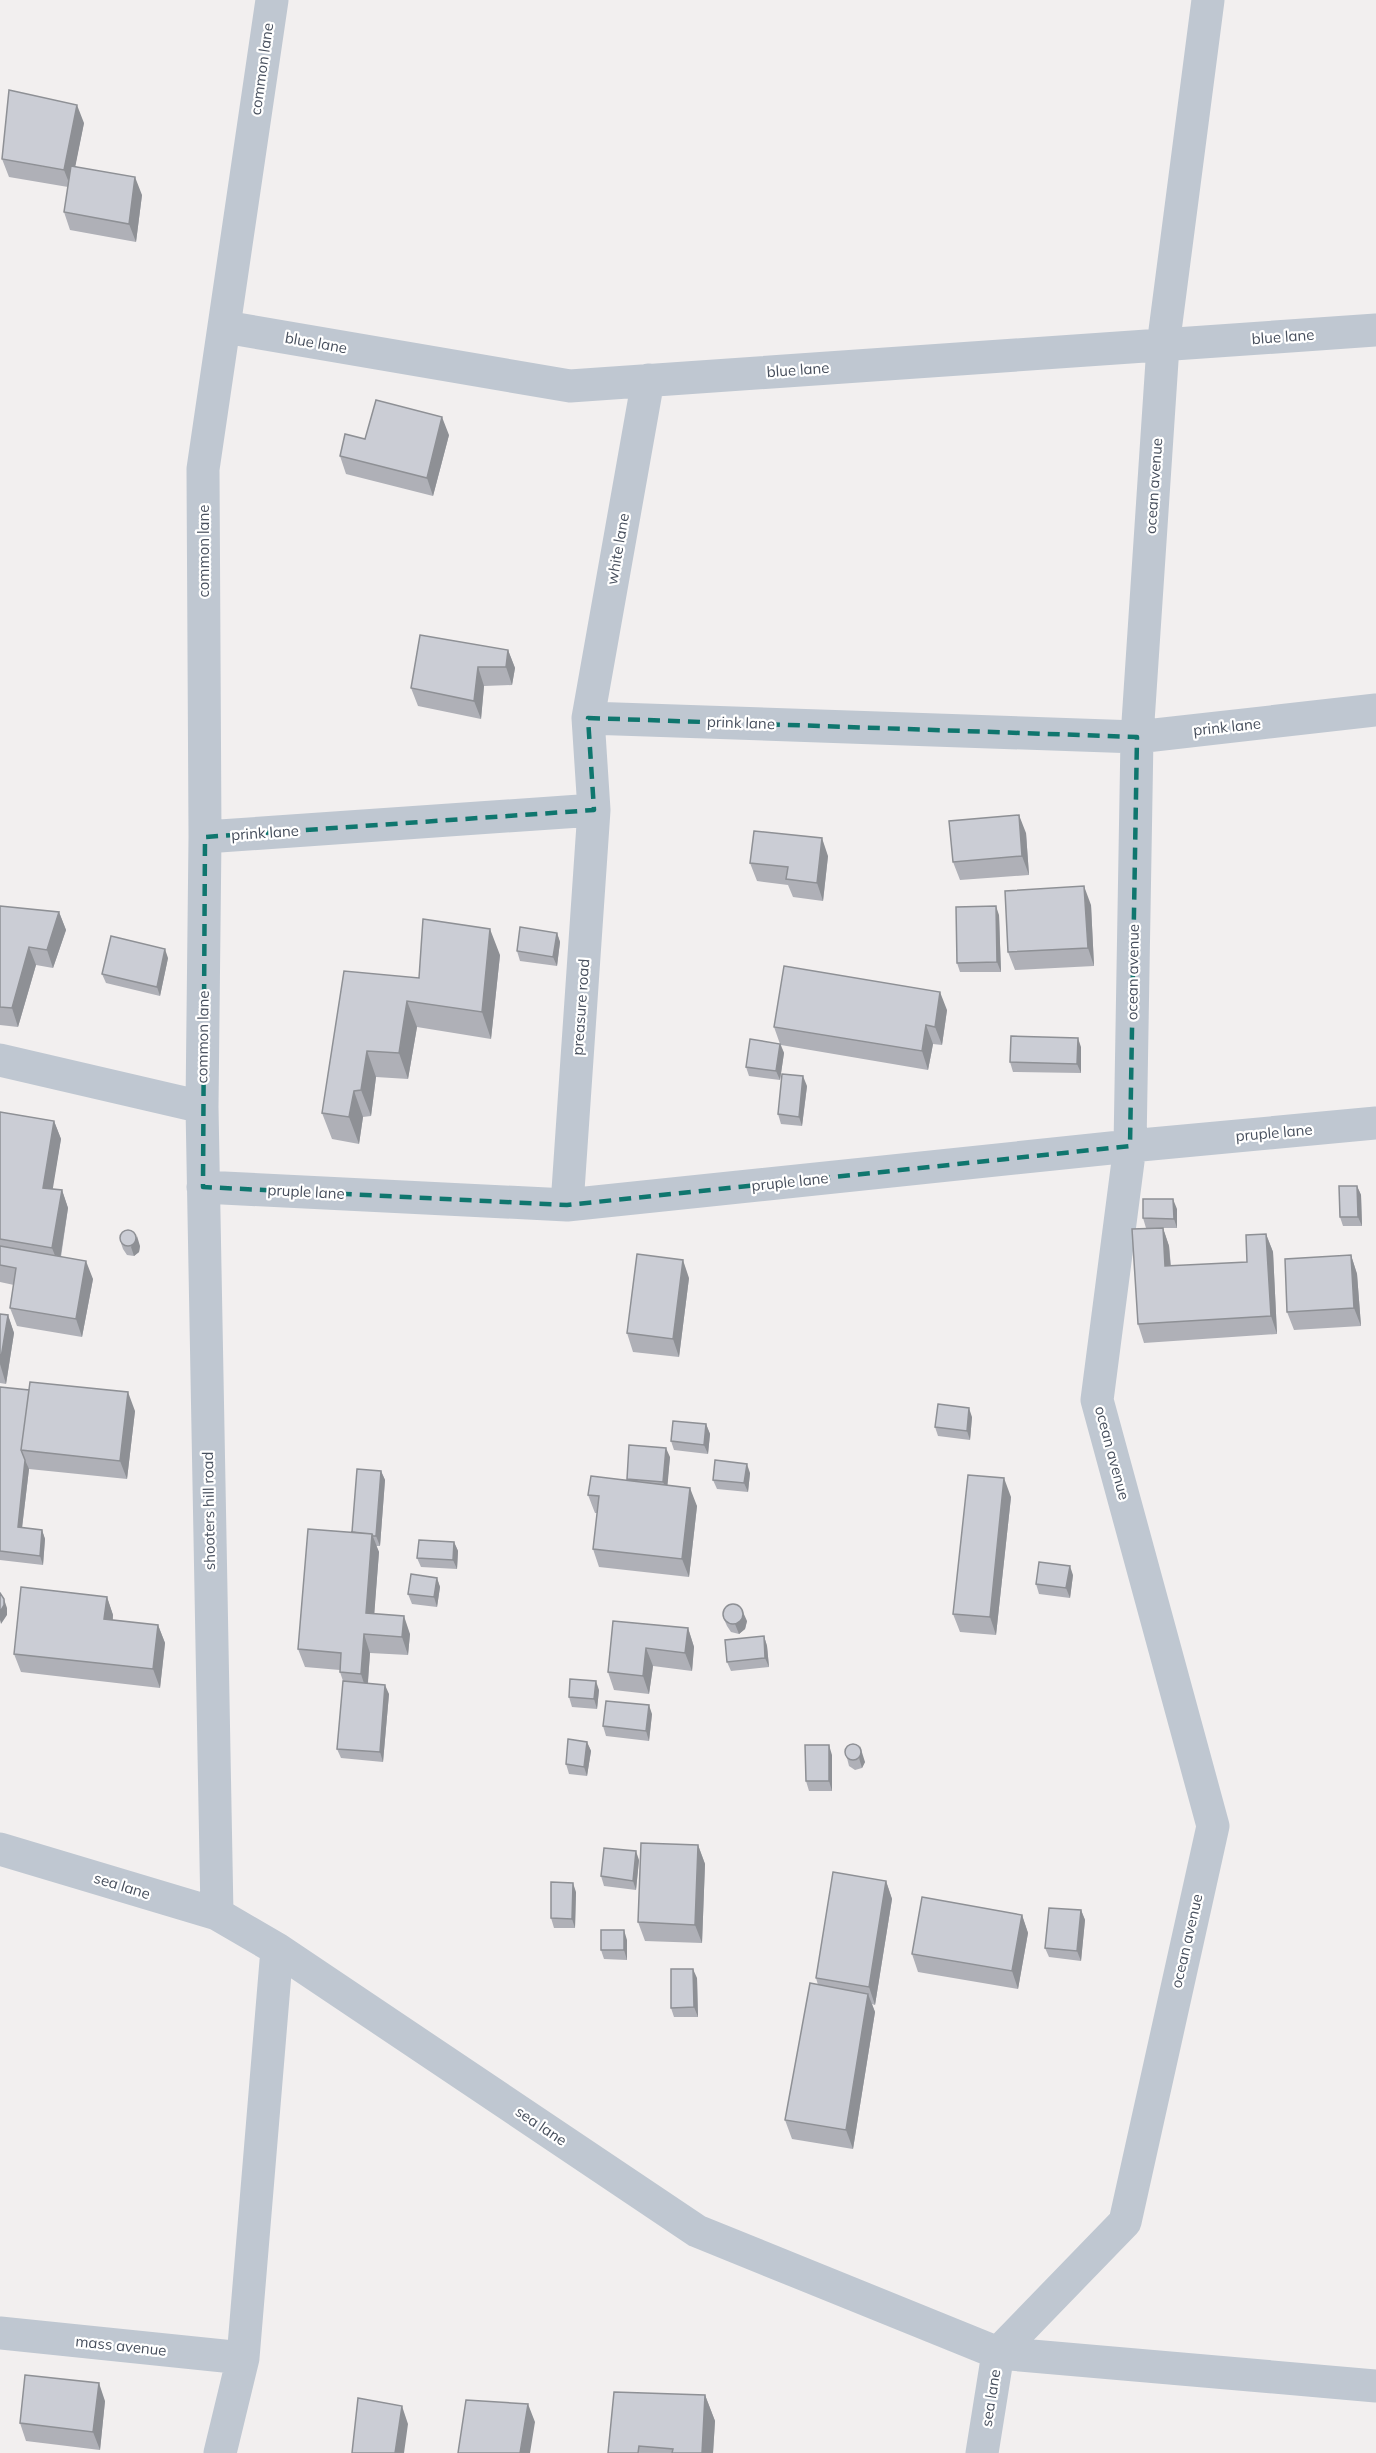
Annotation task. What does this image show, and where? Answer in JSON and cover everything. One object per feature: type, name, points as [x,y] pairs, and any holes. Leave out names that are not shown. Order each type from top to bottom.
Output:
[{"type":"street","name":"common lane","points":[[202,1107],[205,837],[204,469],[272,0]]},
{"type":"street","name":"ocean avenue","points":[[998,2353],[1125,2222],[1213,1826],[1098,1400],[1130,1146],[1137,737],[1163,346],[1208,0]]},
{"type":"street","name":"blue lane","points":[[225,327],[570,386],[1376,330]]},
{"type":"street","name":"white lane","points":[[588,718],[648,380]]},
{"type":"street","name":"prink lane","points":[[588,718],[1137,737],[1376,710]]},
{"type":"street","points":[[588,718],[594,810]]},
{"type":"street","name":"prink lane","points":[[205,837],[594,810]]},
{"type":"street","name":"preasure road","points":[[567,1205],[594,810]]},
{"type":"street","points":[[0,1060],[202,1107]]},
{"type":"street","name":"shooters hill road","points":[[202,1107],[217,1914]]},
{"type":"street","name":"pruple lane","points":[[203,1187],[567,1205],[1130,1146],[1376,1124]]},
{"type":"street","name":"sea lane","points":[[0,1849],[217,1914],[277,1949],[697,2231],[998,2353],[982,2453]]},
{"type":"street","points":[[220,2453],[243,2358],[277,1949]]},
{"type":"street","name":"mass avenue","points":[[0,2333],[243,2358]]},
{"type":"street","points":[[998,2353],[1376,2386]]},
{"type":"highlighted area","points":[[588,718],[1137,737],[1130,1146],[567,1205],[203,1187],[205,837],[594,810]]},
{"type":"building","points":[[9,90],[77,105],[64,170],[2,159]]},
{"type":"building","points":[[71,166],[135,177],[129,224],[64,212]]},
{"type":"building","points":[[376,400],[442,417],[427,478],[340,456],[345,434],[365,439]]},
{"type":"building","points":[[420,635],[508,650],[506,667],[478,667],[474,701],[411,688]]},
{"type":"building","points":[[1019,815],[1022,856],[953,862],[949,821]]},
{"type":"building","points":[[754,831],[822,838],[817,883],[786,879],[788,867],[750,863]]},
{"type":"building","points":[[1084,886],[1088,948],[1008,952],[1005,891]]},
{"type":"building","points":[[0,906],[59,912],[47,950],[29,947],[12,1008],[0,1007]]},
{"type":"building","points":[[996,906],[997,962],[957,963],[956,907]]},
{"type":"building","points":[[423,919],[490,929],[482,1012],[407,1001],[399,1053],[367,1051],[361,1090],[354,1091],[349,1117],[322,1113],[344,971],[419,978]]},
{"type":"building","points":[[520,927],[557,933],[553,957],[517,951]]},
{"type":"building","points":[[111,936],[165,949],[157,987],[102,974]]},
{"type":"building","points":[[784,966],[940,992],[935,1027],[926,1025],[922,1051],[774,1027]]},
{"type":"building","points":[[1011,1036],[1078,1038],[1077,1064],[1010,1062]]},
{"type":"building","points":[[750,1039],[780,1044],[776,1071],[746,1067]]},
{"type":"building","points":[[782,1074],[803,1076],[799,1117],[778,1114]]},
{"type":"building","points":[[0,1112],[54,1121],[43,1188],[62,1190],[52,1248],[0,1239]]},
{"type":"building","points":[[1339,1186],[1357,1186],[1358,1217],[1340,1217]]},
{"type":"building","points":[[1143,1199],[1173,1199],[1174,1219],[1143,1218]]},
{"type":"building","points":[[1163,1228],[1165,1266],[1247,1262],[1246,1235],[1266,1234],[1271,1316],[1138,1324],[1132,1229]]},
{"type":"building","points":[[128,1230],[134,1232],[136,1238],[134,1244],[128,1246],[122,1244],[120,1238],[122,1232]]},
{"type":"building","points":[[0,1246],[86,1261],[76,1319],[10,1308],[16,1268],[0,1265]]},
{"type":"building","points":[[637,1254],[683,1260],[673,1339],[627,1333]]},
{"type":"building","points":[[1351,1255],[1354,1308],[1287,1312],[1285,1259]]},
{"type":"building","points":[[0,1314],[8,1315],[0,1364]]},
{"type":"building","points":[[30,1382],[128,1392],[120,1461],[21,1450]]},
{"type":"building","points":[[0,1387],[29,1390],[21,1450],[25,1460],[18,1527],[42,1530],[40,1556],[0,1551]]},
{"type":"building","points":[[938,1404],[969,1408],[967,1431],[935,1427]]},
{"type":"building","points":[[673,1421],[706,1424],[704,1445],[671,1441]]},
{"type":"building","points":[[629,1445],[666,1448],[663,1482],[627,1479]]},
{"type":"building","points":[[715,1460],[747,1464],[744,1483],[713,1480]]},
{"type":"building","points":[[357,1469],[381,1471],[376,1536],[352,1532]]},
{"type":"building","points":[[968,1475],[1004,1478],[990,1617],[953,1614]]},
{"type":"building","points":[[591,1476],[690,1488],[682,1559],[593,1549],[599,1496],[588,1495]]},
{"type":"building","points":[[308,1529],[372,1534],[366,1613],[404,1616],[402,1637],[364,1634],[361,1674],[340,1672],[341,1653],[298,1649]]},
{"type":"building","points":[[419,1540],[454,1542],[453,1560],[417,1558]]},
{"type":"building","points":[[1039,1562],[1070,1566],[1066,1588],[1036,1584]]},
{"type":"building","points":[[411,1574],[437,1578],[434,1597],[408,1594]]},
{"type":"building","points":[[21,1587],[107,1597],[104,1619],[158,1625],[153,1669],[14,1654]]},
{"type":"building","points":[[0,1593],[4,1599],[4,1605],[0,1612]]},
{"type":"building","points":[[733,1604],[740,1607],[743,1614],[740,1621],[733,1624],[726,1621],[723,1614],[726,1607]]},
{"type":"building","points":[[613,1621],[688,1628],[685,1653],[646,1648],[643,1676],[608,1672]]},
{"type":"building","points":[[764,1636],[765,1658],[727,1662],[725,1640]]},
{"type":"building","points":[[570,1679],[596,1681],[594,1699],[569,1697]]},
{"type":"building","points":[[343,1681],[385,1685],[380,1752],[337,1749]]},
{"type":"building","points":[[606,1701],[649,1705],[646,1731],[603,1726]]},
{"type":"building","points":[[568,1739],[587,1742],[584,1767],[566,1764]]},
{"type":"building","points":[[850,1744],[856,1744],[861,1752],[859,1758],[850,1760],[845,1755],[845,1749]]},
{"type":"building","points":[[805,1745],[829,1745],[829,1781],[806,1781]]},
{"type":"building","points":[[641,1843],[698,1845],[695,1925],[638,1922]]},
{"type":"building","points":[[604,1848],[636,1851],[633,1881],[601,1876]]},
{"type":"building","points":[[833,1872],[886,1881],[869,1987],[816,1978]]},
{"type":"building","points":[[551,1882],[573,1883],[572,1919],[551,1918]]},
{"type":"building","points":[[922,1897],[1022,1915],[1012,1971],[912,1954]]},
{"type":"building","points":[[1049,1908],[1081,1910],[1077,1951],[1045,1948]]},
{"type":"building","points":[[601,1930],[624,1930],[624,1950],[601,1950]]},
{"type":"building","points":[[671,1969],[693,1969],[694,2007],[671,2008]]},
{"type":"building","points":[[810,1983],[868,1994],[846,2130],[785,2120]]},
{"type":"building","points":[[25,2375],[99,2383],[93,2432],[20,2423]]},
{"type":"building","points":[[614,2392],[705,2395],[702,2453],[672,2453],[673,2449],[639,2446],[638,2453],[608,2453]]},
{"type":"building","points":[[358,2398],[402,2406],[395,2453],[352,2453]]},
{"type":"building","points":[[466,2400],[528,2404],[520,2453],[458,2453]]}]
